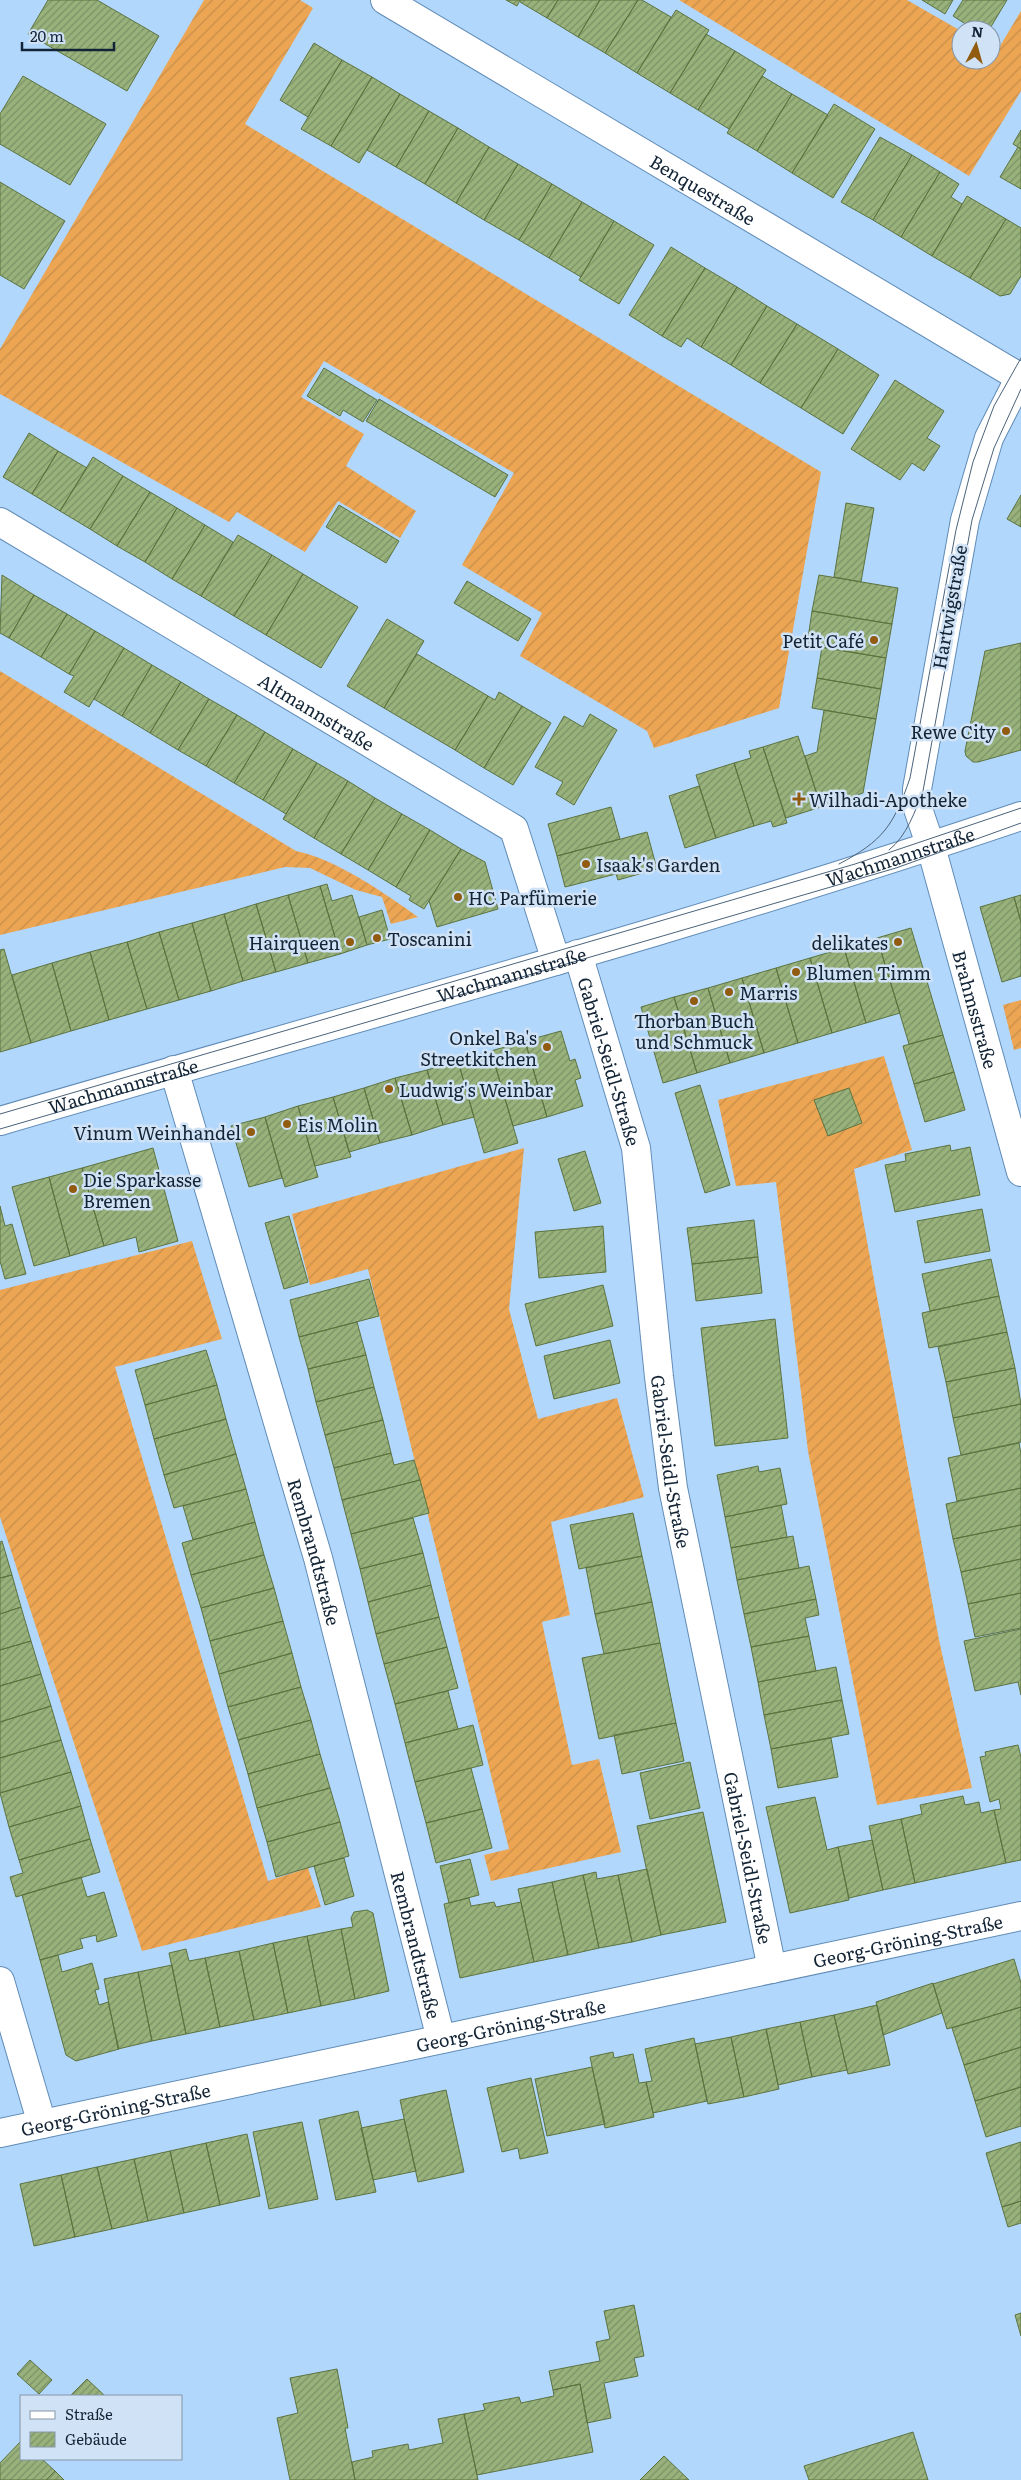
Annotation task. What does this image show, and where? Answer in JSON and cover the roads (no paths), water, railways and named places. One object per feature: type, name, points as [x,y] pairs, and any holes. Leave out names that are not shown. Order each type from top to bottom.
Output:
[{"type":"street","name":"Benquestraße","points":[[385,0],[1020,377]]},
{"type":"street","name":"Hartwigstraße","points":[[931,847],[917,806],[917,789],[965,520],[989,438],[1020,377]]},
{"type":"street","name":"Altmannstraße","points":[[0,522],[514,829],[567,957]]},
{"type":"street","name":"Wachmannstraße","points":[[0,1121],[567,957],[931,847],[1021,816]]},
{"type":"street","name":"Brahmsstraße","points":[[931,847],[1021,1172]]},
{"type":"street","name":"Gabriel-Seidl-Straße","points":[[567,957],[636,1148],[659,1377],[673,1488],[772,1969]]},
{"type":"street","name":"Rembrandtstraße","points":[[174,1070],[318,1558],[441,2039]]},
{"type":"street","name":"Georg-Gröning-Straße","points":[[0,2133],[1021,1916]]},
{"type":"street","points":[[0,1982],[42,2124]]},
{"type":"tram line","points":[[839,864],[854,856],[877,839],[885,830],[898,808],[910,778],[956,530],[973,462],[994,406],[1021,358]]},
{"type":"tram line","points":[[889,850],[906,830],[923,791],[972,520],[994,448],[1021,389]]},
{"type":"tram line","points":[[0,1114],[855,864],[1021,808]]},
{"type":"tram line","points":[[0,1129],[896,868],[1021,823]]},
{"type":"place","name":"Petit Café","points":[[874,640]]},
{"type":"place","name":"Rewe City","points":[[1006,731]]},
{"type":"place","name":"Wilhadi-Apotheke","points":[[799,799]]},
{"type":"place","name":"Isaak's Garden","points":[[586,864]]},
{"type":"place","name":"HC Parfümerie","points":[[458,897]]},
{"type":"place","name":"Toscanini","points":[[377,938]]},
{"type":"place","name":"Hairqueen","points":[[350,942]]},
{"type":"place","name":"delikates","points":[[898,942]]},
{"type":"place","name":"Blumen Timm","points":[[796,972]]},
{"type":"place","name":"Marris","points":[[729,992]]},
{"type":"place","name":"Thorban Buch und Schmuck","points":[[694,1001]]},
{"type":"place","name":"Onkel Ba's Streetkitchen","points":[[547,1047]]},
{"type":"place","name":"Ludwig's Weinbar","points":[[389,1089]]},
{"type":"place","name":"Eis Molin","points":[[287,1124]]},
{"type":"place","name":"Vinum Weinhandel","points":[[251,1132]]},
{"type":"place","name":"Die Sparkasse Bremen","points":[[73,1189]]}]
